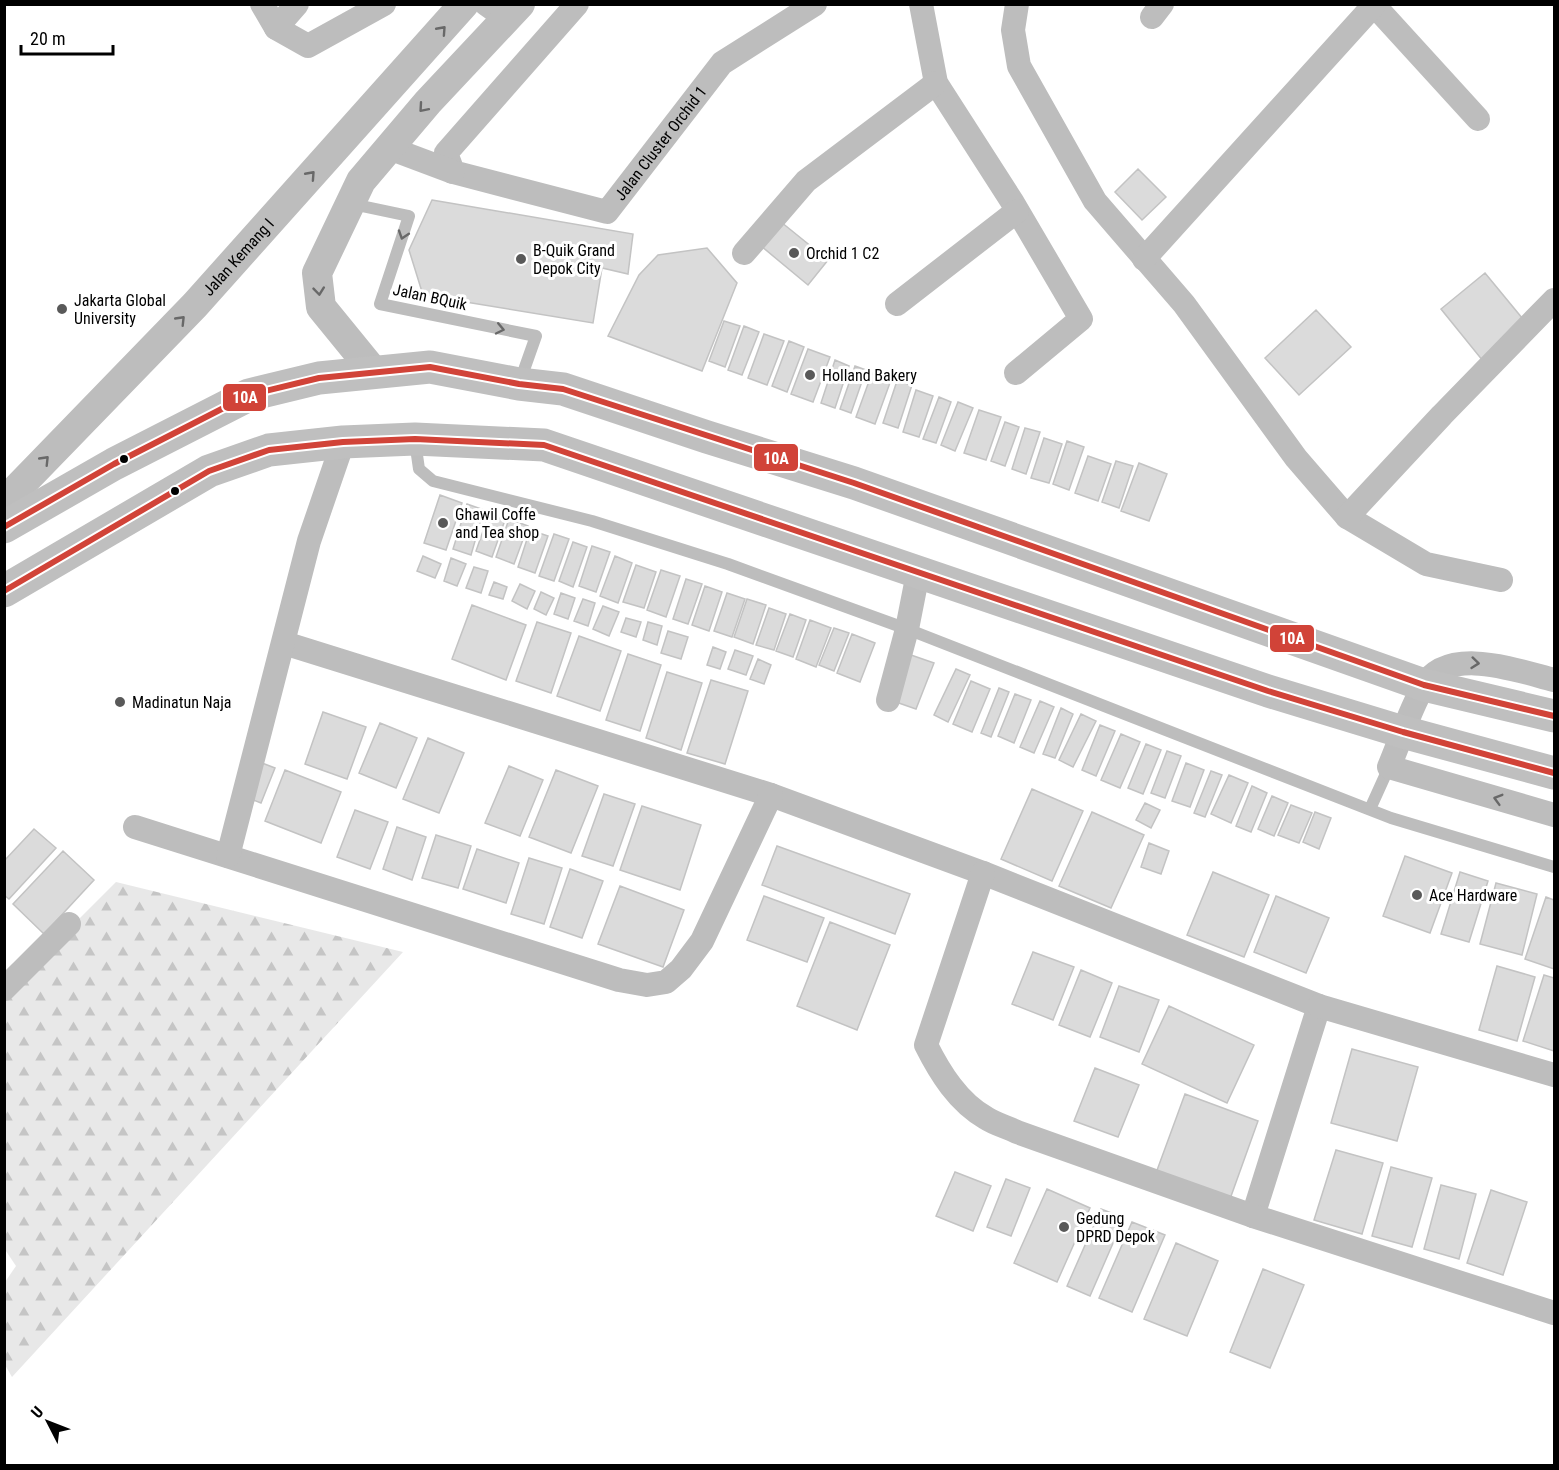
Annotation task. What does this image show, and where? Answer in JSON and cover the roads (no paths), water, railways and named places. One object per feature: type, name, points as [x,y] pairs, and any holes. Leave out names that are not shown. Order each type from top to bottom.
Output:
[{"type":"main road","points":[[4,527],[114,464],[249,395],[318,378],[430,367],[519,384],[563,389],[854,483],[1424,685],[1554,716]]},
{"type":"main road","points":[[4,591],[209,471],[269,450],[343,442],[415,440],[544,445],[1268,691],[1403,732],[1554,773]]},
{"type":"street","points":[[261,4],[276,28],[308,46],[384,4]]},
{"type":"street","points":[[276,28],[297,4]]},
{"type":"street","name":"Jalan Kemang I","points":[[4,502],[195,305],[464,4]]},
{"type":"street","points":[[453,172],[446,153],[577,4]]},
{"type":"street","name":"Jalan Cluster Orchid 1","points":[[389,148],[453,172],[607,212],[722,63],[815,4]]},
{"type":"street","points":[[921,4],[936,83],[1017,211],[1081,319],[1016,373]]},
{"type":"street","points":[[1017,4],[1013,30],[1019,66],[1095,201],[1184,304],[1296,458],[1347,517],[1426,564],[1501,580]]},
{"type":"street","points":[[1144,259],[1374,5],[1478,119]]},
{"type":"street","points":[[374,372],[321,307],[317,273],[361,181],[504,10]]},
{"type":"street","points":[[744,253],[807,181],[936,83]]},
{"type":"street","points":[[897,304],[1017,211]]},
{"type":"street","points":[[1347,517],[1554,300]]},
{"type":"street","points":[[228,856],[309,541],[343,442]]},
{"type":"street","points":[[888,700],[907,629],[918,573]]},
{"type":"street","points":[[284,643],[771,795],[983,873],[1320,1006],[1554,1075]]},
{"type":"street","points":[[1554,680],[1506,667],[1461,662],[1444,668],[1424,685],[1389,767],[1554,815]]},
{"type":"street","points":[[135,826],[619,980],[647,985],[666,982],[681,969],[702,941],[771,795]]},
{"type":"street","points":[[983,873],[926,1045],[940,1073],[958,1095],[985,1118],[1017,1132],[1253,1216],[1554,1313]]},
{"type":"street","points":[[4,989],[69,924]]},
{"type":"street","points":[[1253,1216],[1320,1006]]},
{"type":"lane","name":"Jalan BQuik","points":[[350,204],[409,216],[381,304],[536,336],[519,384]]},
{"type":"lane","points":[[415,440],[419,470],[433,481],[592,521],[728,564],[907,629],[1391,818],[1554,867]]},
{"type":"lane","points":[[1370,809],[1389,767]]},
{"type":"place","name":"Orchid 1 C2","points":[[794,253]]},
{"type":"place","name":"B-Quik Grand Depok City","points":[[521,259]]},
{"type":"place","name":"Jakarta Global University","points":[[62,309]]},
{"type":"place","name":"Holland Bakery","points":[[810,375]]},
{"type":"place","name":"Ghawil Coffe and Tea shop","points":[[443,523]]},
{"type":"place","name":"Madinatun Naja","points":[[120,702]]},
{"type":"place","name":"Ace Hardware","points":[[1417,895]]},
{"type":"place","name":"Gedung DPRD Depok","points":[[1064,1227]]}]
